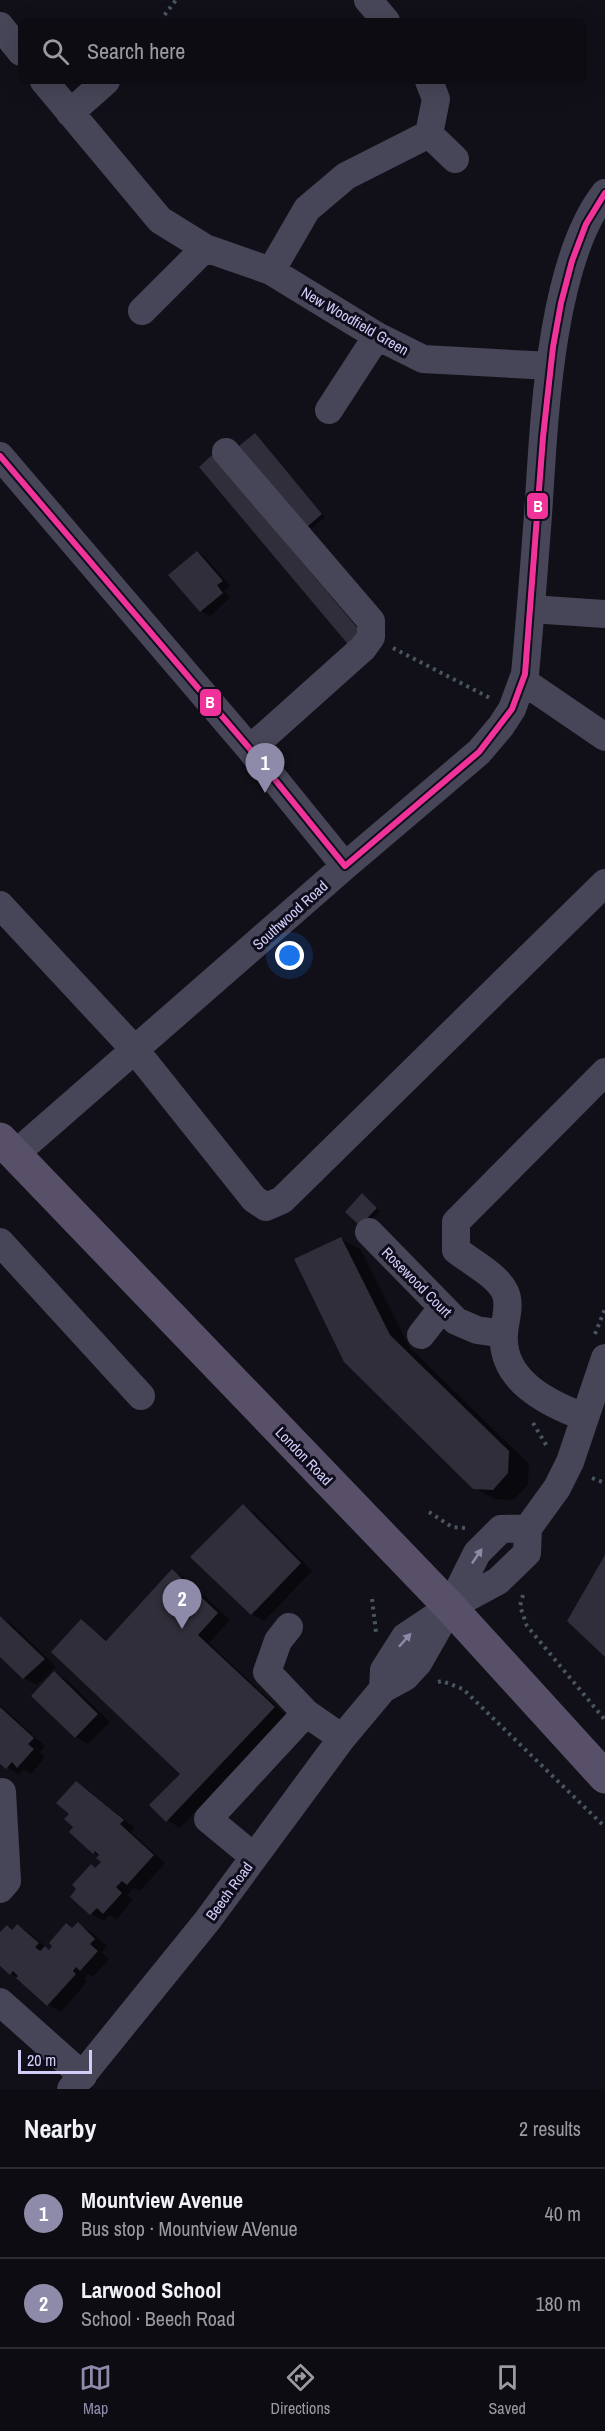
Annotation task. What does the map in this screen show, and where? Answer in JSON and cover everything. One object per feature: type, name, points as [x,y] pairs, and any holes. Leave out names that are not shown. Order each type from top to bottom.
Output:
[{"type":"main road","name":"London Road","points":[[7,1147],[450,1607],[605,1777]]},
{"type":"street","points":[[368,0],[383,18]]},
{"type":"street","points":[[0,26],[18,48]]},
{"type":"street","name":"New Woodfield Green","points":[[46,84],[160,220],[205,248],[271,271],[377,336],[423,359],[550,366]]},
{"type":"street","points":[[70,113],[103,84]]},
{"type":"street","points":[[429,134],[436,99],[430,84]]},
{"type":"street","points":[[429,134],[454,159]]},
{"type":"street","points":[[271,271],[307,209],[346,176],[429,134]]},
{"type":"street","name":"Southwood Road","points":[[7,1147],[135,1050],[479,752],[512,709],[523,681],[531,609],[541,458],[550,366],[567,275],[592,209],[605,193]]},
{"type":"street","points":[[142,311],[205,248]]},
{"type":"street","points":[[328,410],[377,336]]},
{"type":"street","points":[[226,452],[371,621],[371,637],[363,648],[250,749]]},
{"type":"street","points":[[0,456],[250,749],[345,866]]},
{"type":"street","points":[[531,609],[605,614]]},
{"type":"street","points":[[523,681],[605,737]]},
{"type":"street","points":[[0,905],[135,1050],[254,1199],[266,1207],[282,1200],[605,883]]},
{"type":"street","points":[[584,1417],[541,1398],[519,1377],[507,1356],[504,1334],[508,1302],[506,1294],[501,1284],[456,1250],[456,1222],[605,1072]]},
{"type":"street","name":"Rosewood Court","points":[[369,1232],[456,1321],[466,1326],[504,1334]]},
{"type":"street","points":[[0,1242],[141,1396]]},
{"type":"street","points":[[421,1335],[442,1308]]},
{"type":"street","points":[[450,1607],[498,1581],[527,1553],[528,1528],[562,1479],[570,1462],[584,1417],[599,1350]]},
{"type":"street","name":"Beech Road","points":[[77,2082],[207,1922],[342,1738],[382,1689],[405,1677],[418,1663],[450,1607]]},
{"type":"street","points":[[289,1628],[278,1641],[267,1672],[306,1713],[342,1738]]},
{"type":"street","points":[[254,1857],[208,1820],[306,1713]]},
{"type":"street","points":[[0,1889],[7,1881],[2,1792]]},
{"type":"street","points":[[0,2001],[77,2082]]},
{"type":"path","points":[[162,18],[176,0]]},
{"type":"path","points":[[371,637],[512,709]]},
{"type":"path","points":[[599,1350],[605,1309]]},
{"type":"path","points":[[532,1421],[550,1452]]},
{"type":"path","points":[[429,1512],[452,1527],[466,1528]]},
{"type":"path","points":[[525,1587],[520,1606],[527,1626],[605,1720]]},
{"type":"path","points":[[442,1681],[463,1689],[605,1827]]},
{"type":"building","points":[[255,433],[322,514],[307,527],[239,446]]},
{"type":"building","points":[[212,455],[365,637],[352,649],[199,467]]},
{"type":"building","points":[[197,551],[223,581],[217,585],[223,593],[200,612],[168,575]]},
{"type":"building","points":[[362,1193],[377,1208],[360,1226],[345,1212]]},
{"type":"building","points":[[341,1237],[390,1335],[509,1451],[508,1473],[493,1490],[473,1489],[344,1362],[294,1259]]},
{"type":"building","points":[[243,1504],[301,1563],[251,1615],[190,1557]]},
{"type":"building","points":[[605,1555],[605,1657],[567,1621]]},
{"type":"building","points":[[172,1569],[218,1613],[198,1635],[275,1707],[166,1822],[149,1805],[180,1774],[51,1652],[81,1619],[106,1641]]},
{"type":"building","points":[[0,1616],[45,1659],[23,1679],[0,1657]]},
{"type":"building","points":[[54,1671],[98,1714],[75,1738],[31,1696]]},
{"type":"building","points":[[0,1707],[34,1738],[28,1744],[34,1749],[17,1768],[12,1762],[6,1769],[0,1764]]},
{"type":"building","points":[[76,1781],[124,1820],[120,1824],[154,1855],[127,1885],[122,1881],[116,1887],[122,1893],[103,1914],[97,1908],[90,1915],[70,1897],[76,1889],[72,1885],[91,1864],[95,1868],[101,1862],[96,1858],[99,1855],[95,1851],[93,1854],[69,1832],[73,1827],[64,1819],[69,1814],[56,1803]]},
{"type":"building","points":[[78,1922],[95,1939],[90,1944],[98,1951],[80,1971],[76,1967],[73,1971],[76,1974],[47,2006],[16,1978],[18,1976],[13,1971],[10,1975],[0,1966],[0,1932],[7,1925],[12,1930],[17,1924],[39,1943],[35,1947],[40,1951],[45,1946],[49,1950],[52,1946],[49,1943],[66,1923],[72,1928]]},
{"type":"transit line","name":"B","points":[[0,456],[250,749],[345,866],[479,752],[512,709],[525,674],[543,437],[553,347],[572,261],[586,224],[605,193]]},
{"type":"place","name":"Mountview Avenue","points":[[265,793]]},
{"type":"place","name":"Larwood School","points":[[182,1629]]}]
